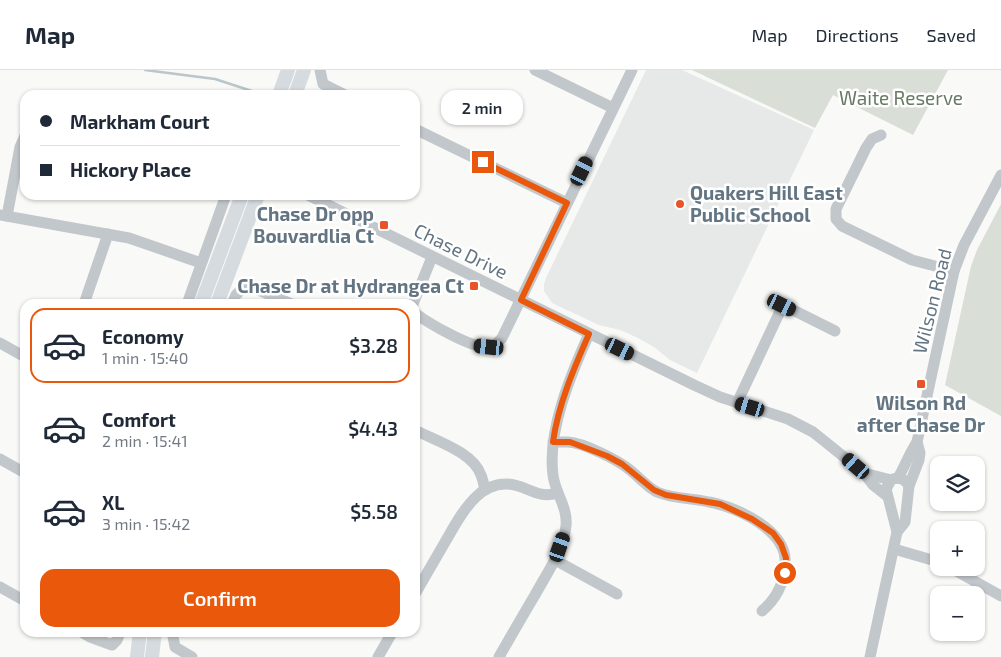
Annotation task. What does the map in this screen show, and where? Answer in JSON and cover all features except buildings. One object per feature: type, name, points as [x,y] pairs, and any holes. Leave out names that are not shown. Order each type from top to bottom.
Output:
[{"type":"main road","points":[[281,90],[288,70]]},
{"type":"main road","points":[[297,90],[304,70]]},
{"type":"main road","points":[[203,299],[240,200]]},
{"type":"main road","points":[[219,299],[256,200]]},
{"type":"main road","points":[[137,657],[139,637]]},
{"type":"main road","points":[[152,657],[154,637]]},
{"type":"street","points":[[320,70],[323,84],[335,90]]},
{"type":"street","points":[[535,70],[614,108]]},
{"type":"street","points":[[420,317],[476,346],[489,347],[502,338],[632,70]]},
{"type":"street","points":[[420,131],[567,203]]},
{"type":"street","points":[[881,135],[872,139],[866,148],[836,209],[836,219],[842,226],[912,260],[954,271]]},
{"type":"street","points":[[20,147],[4,215],[137,240],[201,263]]},
{"type":"street","name":"Wilson Road","points":[[870,657],[897,532],[886,486],[906,466],[917,442],[954,271],[964,245],[1001,175]]},
{"type":"street","points":[[189,299],[224,200]]},
{"type":"street","name":"Chase Drive","points":[[318,200],[694,386],[737,403],[788,419],[807,428],[823,438],[864,473],[873,486],[888,497]]},
{"type":"street","points":[[86,299],[108,234]]},
{"type":"street","points":[[415,299],[432,257]]},
{"type":"street","points":[[234,299],[246,285],[280,299]]},
{"type":"street","points":[[737,403],[782,305],[835,330]]},
{"type":"street","points":[[503,656],[555,560],[564,536],[566,525],[563,503],[557,493],[552,474],[555,424],[577,360],[589,334]]},
{"type":"street","points":[[0,342],[20,354]]},
{"type":"street","points":[[420,432],[468,456],[482,476],[485,490]]},
{"type":"street","points":[[553,442],[570,442],[588,448],[622,464],[654,490],[678,498],[720,504],[752,519],[773,533],[781,544],[786,558],[785,573],[772,603],[762,611]]},
{"type":"street","name":"Wilson Road","points":[[897,532],[905,522],[907,492],[919,460],[920,453],[917,442]]},
{"type":"street","points":[[0,459],[20,470]]},
{"type":"street","name":"Chase Drive","points":[[864,473],[894,479]]},
{"type":"street","points":[[888,497],[900,501],[907,492],[904,480],[894,479]]},
{"type":"street","points":[[420,586],[461,516],[476,496],[485,490],[503,484],[512,484],[541,495],[557,493]]},
{"type":"street","points":[[894,549],[930,559]]},
{"type":"street","points":[[555,560],[618,594]]},
{"type":"street","points":[[965,576],[1001,596]]},
{"type":"street","points":[[0,587],[20,598]]},
{"type":"street","points":[[90,637],[112,644],[118,637]]},
{"type":"street","points":[[173,637],[175,647],[192,657]]},
{"type":"street","points":[[378,657],[390,637]]},
{"type":"shaded area","name":"Quakers Hill East Public School","points":[[646,70],[682,70],[814,130],[697,373],[670,360],[654,347],[636,337],[620,330],[599,325],[552,303],[544,291],[546,278]]},
{"type":"green space","name":"Waite Reserve","points":[[692,70],[948,70],[913,135],[833,95],[815,128]]},
{"type":"green space","points":[[1001,204],[1001,416],[945,385],[971,266],[977,250]]},
{"type":"waterway","points":[[145,70],[215,79],[249,90]]},
{"type":"place","name":"Quakers Hill East Public School","points":[[680,204]]},
{"type":"place","name":"Chase Dr opp Bouvardlia Ct","points":[[384,225]]},
{"type":"place","name":"Chase Dr at Hydrangea Ct","points":[[474,286]]},
{"type":"place","name":"Wilson Rd after Chase Dr","points":[[921,384]]},
{"type":"route","points":[[483,162],[567,203],[521,300],[589,334],[577,360],[555,424],[553,442],[570,442],[607,456],[632,471],[654,490],[666,495],[720,504],[752,519],[773,533],[781,544],[786,558],[785,573]]}]
